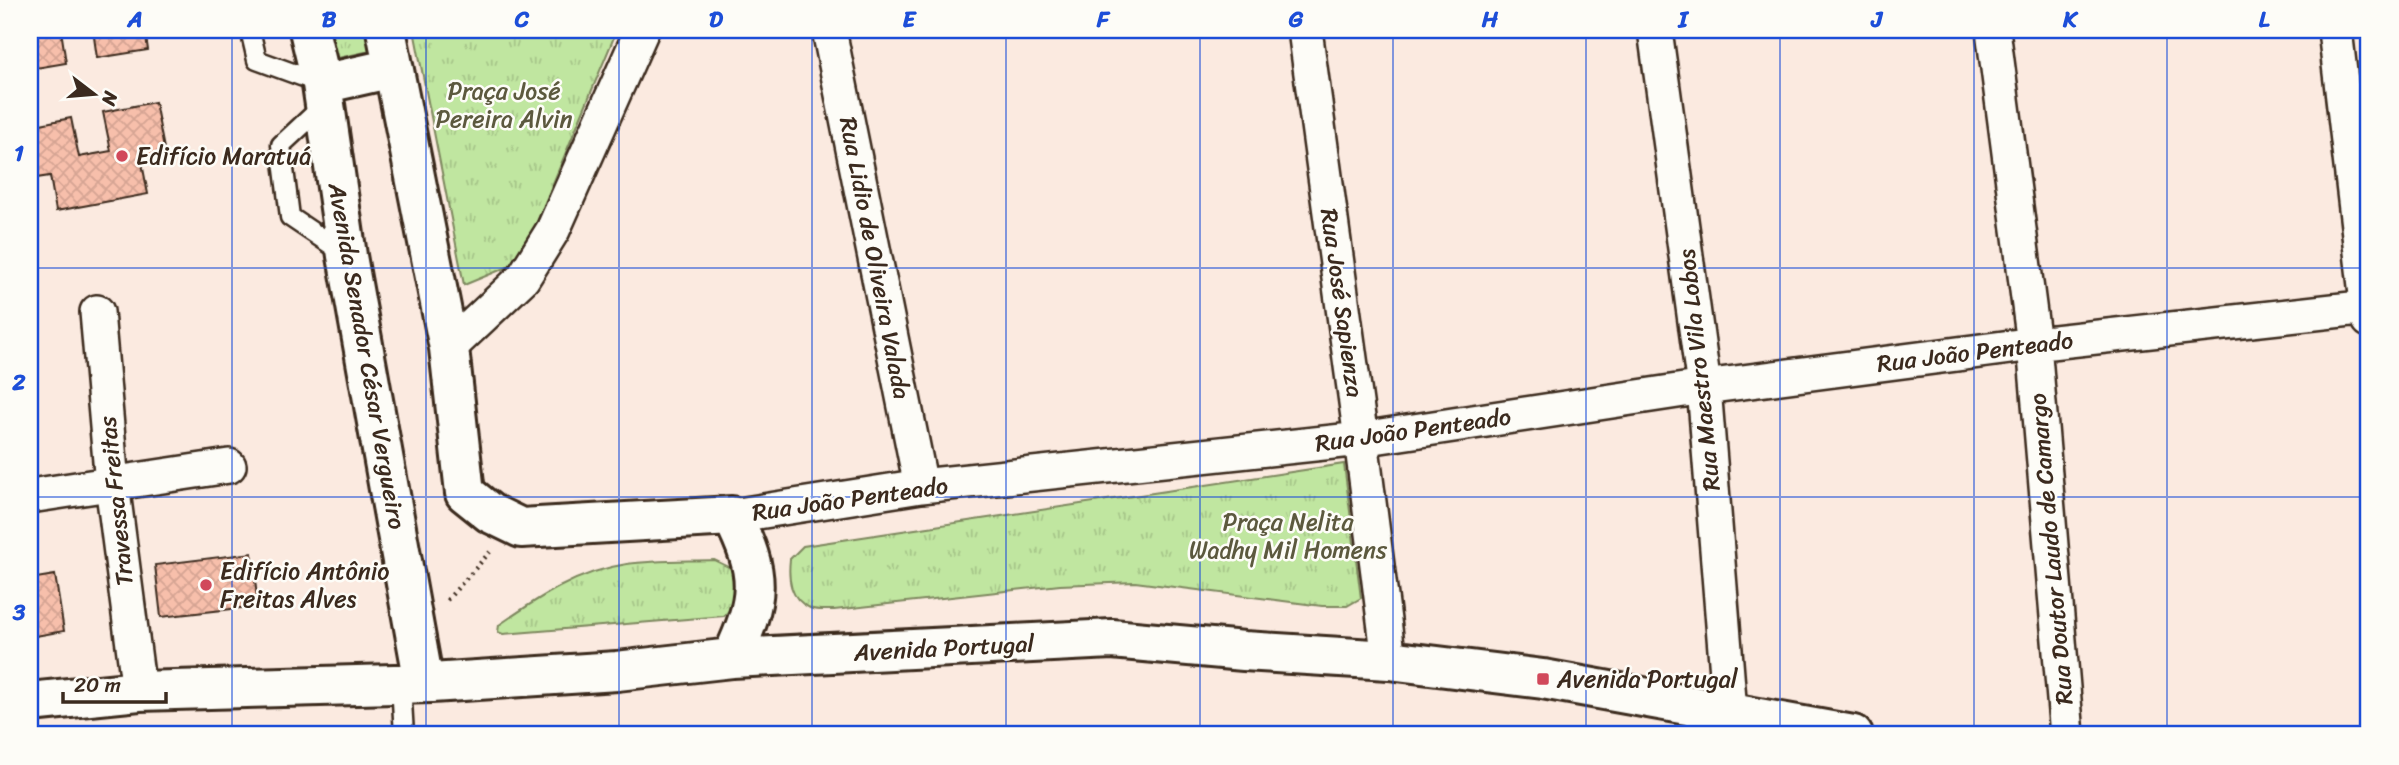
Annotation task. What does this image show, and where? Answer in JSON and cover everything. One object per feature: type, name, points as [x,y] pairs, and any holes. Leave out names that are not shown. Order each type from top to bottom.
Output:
[{"type":"main road","name":"Avenida Senador César Vergueiro","points":[[309,30],[324,94],[413,684]]},
{"type":"main road","points":[[386,30],[449,348]]},
{"type":"main road","points":[[324,94],[393,68]]},
{"type":"main road","name":"Rua João Penteado","points":[[449,348],[465,493],[490,513],[521,528],[732,516]]},
{"type":"main road","points":[[732,516],[748,548],[755,583],[749,621],[732,658]]},
{"type":"main road","name":"Avenida Portugal","points":[[30,702],[139,691],[413,684],[617,671],[732,658],[1112,639],[1389,660],[1544,679],[1853,735]]},
{"type":"street","points":[[449,348],[523,278],[553,230],[642,30]]},
{"type":"street","name":"Rua Lidio de Oliveira Valada","points":[[829,30],[921,486]]},
{"type":"street","name":"Rua José Sapienza","points":[[1305,30],[1389,660]]},
{"type":"street","name":"Rua Maestro Vila Lobos","points":[[1656,30],[1704,387],[1731,712]]},
{"type":"street","name":"Rua Doutor Laudo de Camargo","points":[[1993,30],[2034,344],[2067,735]]},
{"type":"street","points":[[2335,30],[2369,311]]},
{"type":"street","name":"Rua João Penteado","points":[[732,516],[921,486],[1361,439],[1704,387],[2034,344],[2369,311]]},
{"type":"street","name":"Travessa Freitas","points":[[97,312],[112,484],[139,691]]},
{"type":"street","points":[[30,496],[229,466]]},
{"type":"lane","points":[[250,30],[257,60],[324,94],[281,145],[290,217],[347,256]]},
{"type":"lane","points":[[404,735],[413,684]]},
{"type":"path","points":[[445,612],[447,600],[488,554],[521,528]]},
{"type":"green space","points":[[324,30],[366,30],[370,51],[329,60]]},
{"type":"green space","name":"Praça José Pereira Alvin","points":[[414,30],[617,30],[534,229],[515,264],[464,285]]},
{"type":"green space","name":"Praça Nelita Wadhy Mil Homens","points":[[1344,464],[1361,598],[1347,606],[1322,606],[1135,582],[1060,585],[822,610],[803,604],[791,587],[790,559],[803,546]]},
{"type":"green space","points":[[714,560],[731,568],[738,581],[736,603],[724,616],[503,634],[498,632],[499,625],[529,605],[559,587],[592,573],[638,563]]},
{"type":"building","points":[[30,30],[61,30],[66,63],[30,69]]},
{"type":"building","points":[[93,30],[145,30],[148,50],[97,58]]},
{"type":"building","name":"Edifício Maratuá","points":[[155,102],[165,154],[141,158],[148,194],[56,211],[50,176],[30,179],[30,126],[71,118],[79,157],[111,151],[103,112]]},
{"type":"building","name":"Edifício Antônio Freitas Alves","points":[[252,553],[258,606],[161,617],[155,565]]},
{"type":"building","points":[[55,575],[64,631],[30,637],[30,579]]},
{"type":"place","name":"Edifício Maratuá","points":[[122,156]]},
{"type":"place","name":"Edifício Antônio Freitas Alves","points":[[206,585]]},
{"type":"place","name":"Avenida Portugal","points":[[1543,679]]}]
